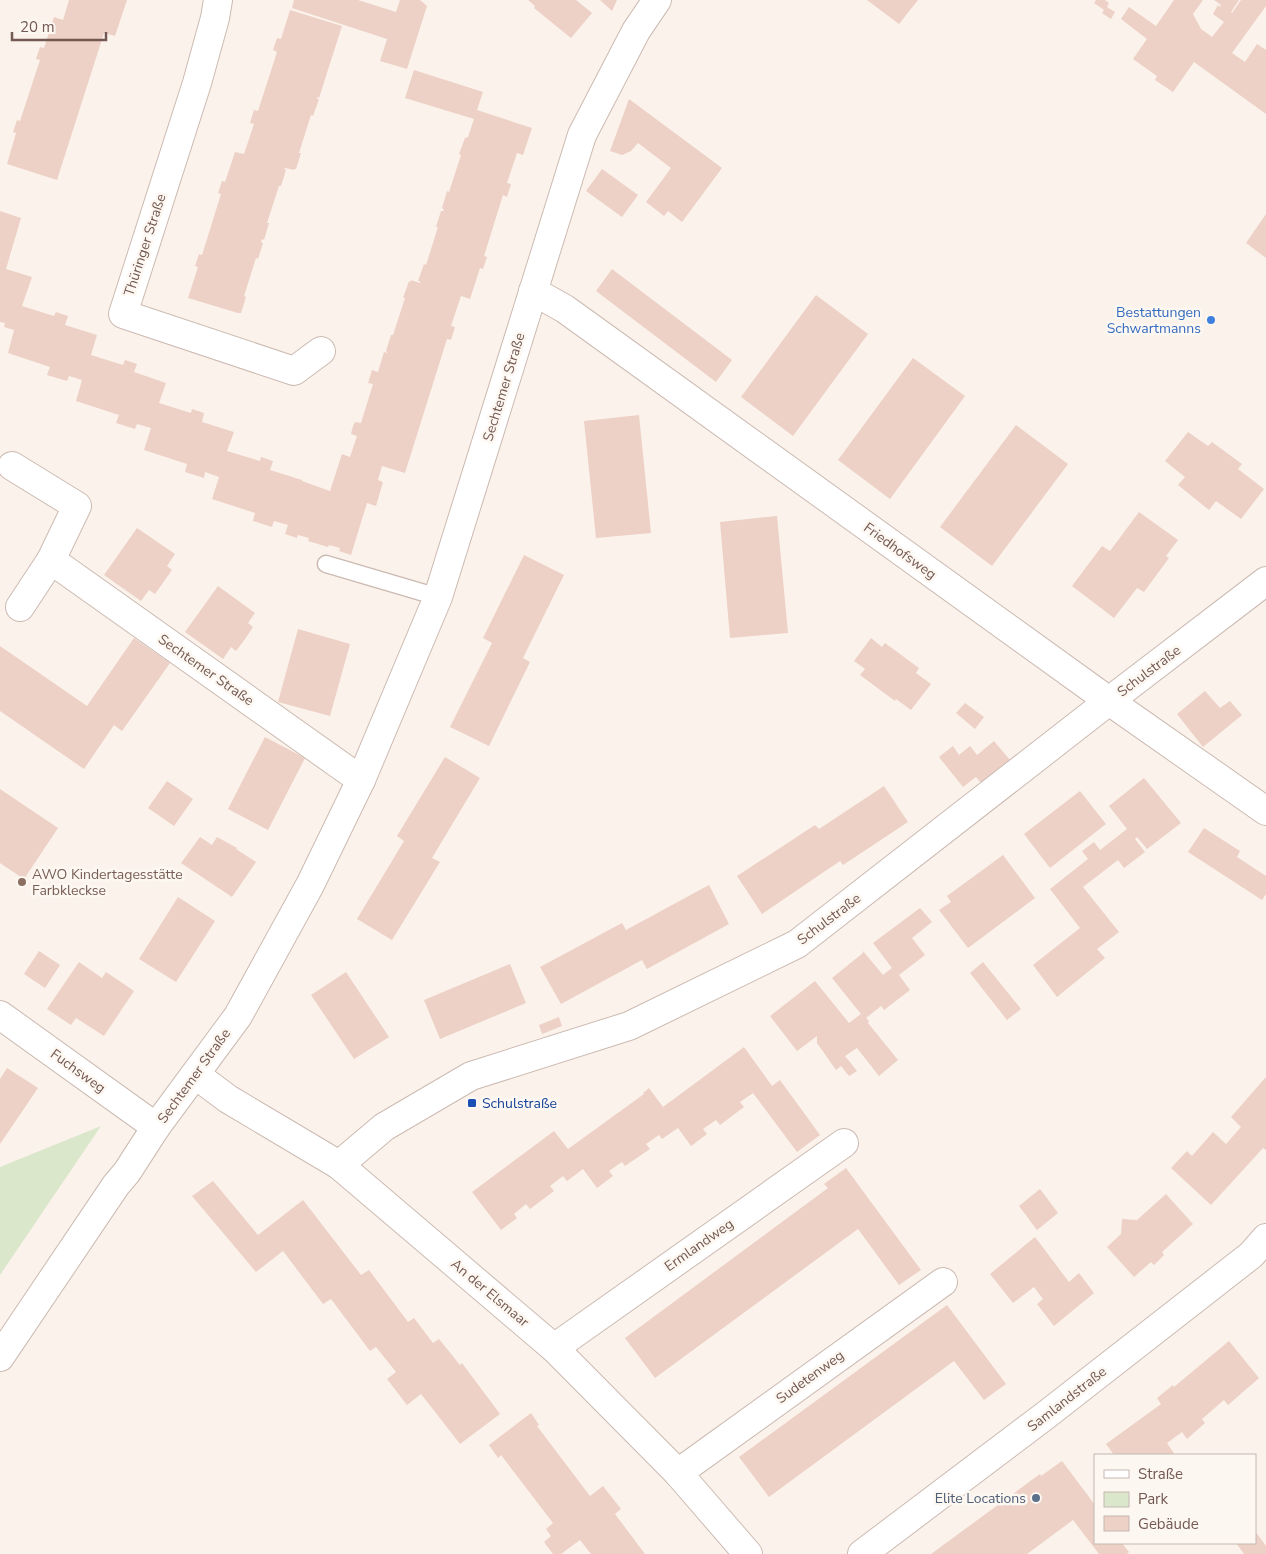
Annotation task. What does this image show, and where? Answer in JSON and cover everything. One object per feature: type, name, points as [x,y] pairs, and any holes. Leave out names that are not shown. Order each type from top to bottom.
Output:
[{"type":"street","name":"Thüringer Straße","points":[[218,0],[215,18],[196,83],[123,314],[294,371],[321,351]]},
{"type":"street","name":"Sechtemer Straße","points":[[0,1357],[156,1127],[238,1016],[310,885],[361,780],[438,598],[582,135],[636,31],[657,0]]},
{"type":"street","name":"Friedhofsweg","points":[[534,291],[565,308],[1109,701],[1266,811]]},
{"type":"street","points":[[4,469],[77,506],[51,560],[20,607]]},
{"type":"street","name":"Sechtemer Straße","points":[[51,560],[361,780]]},
{"type":"street","name":"Schulstraße","points":[[340,1165],[384,1127],[471,1076],[629,1026],[798,944],[1266,581]]},
{"type":"street","name":"Fuchsweg","points":[[0,1014],[156,1127]]},
{"type":"street","name":"An der Elsmaar","points":[[196,1075],[228,1099],[340,1165],[554,1348],[678,1473],[748,1554]]},
{"type":"street","name":"Ermlandweg","points":[[554,1348],[844,1143]]},
{"type":"street","name":"Samlandstraße","points":[[862,1554],[1046,1415],[1228,1273],[1251,1255],[1266,1238]]},
{"type":"street","name":"Sudetenweg","points":[[678,1473],[943,1282]]},
{"type":"lane","points":[[326,564],[438,598]]},
{"type":"green space","points":[[101,1126],[0,1275],[0,1167]]},
{"type":"building","points":[[69,0],[127,0],[115,36],[104,33],[57,180],[7,164],[16,133],[13,132],[17,120],[20,121],[40,60],[36,59],[40,47],[44,48],[54,17],[63,20]]},
{"type":"building","points":[[294,0],[358,0],[396,12],[400,0],[420,0],[427,6],[407,69],[380,61],[387,39],[292,8]]},
{"type":"building","points":[[528,0],[576,0],[592,13],[571,38],[534,8],[535,6]]},
{"type":"building","points":[[600,0],[617,0],[612,11]]},
{"type":"building","points":[[867,0],[918,0],[899,24]]},
{"type":"building","points":[[1096,0],[1105,0],[1109,3],[1107,7],[1115,12],[1111,19],[1102,13],[1104,10],[1094,3]]},
{"type":"building","points":[[1174,0],[1203,0],[1193,14],[1201,29],[1212,37],[1224,22],[1213,14],[1218,5],[1220,7],[1221,5],[1214,0],[1239,0],[1232,13],[1241,0],[1266,0],[1266,6],[1232,53],[1245,62],[1257,44],[1266,50],[1266,114],[1194,62],[1173,92],[1155,80],[1157,76],[1133,59],[1147,39],[1121,19],[1129,7],[1156,26]]},
{"type":"building","points":[[290,10],[342,26],[319,98],[317,97],[319,99],[313,116],[311,115],[296,169],[284,169],[286,170],[267,223],[269,223],[264,240],[262,239],[261,242],[263,243],[258,259],[256,258],[244,296],[246,297],[241,313],[238,313],[188,298],[198,267],[195,266],[199,254],[202,255],[221,194],[218,193],[222,181],[225,182],[235,152],[244,154],[254,124],[250,123],[254,110],[258,111],[277,52],[273,50],[277,38],[281,39]]},
{"type":"building","points":[[414,70],[483,92],[477,110],[532,128],[523,155],[517,153],[507,183],[511,184],[507,197],[503,195],[484,256],[487,257],[483,269],[480,268],[470,299],[461,296],[451,326],[455,327],[451,340],[447,339],[405,473],[382,466],[378,480],[383,482],[376,506],[367,503],[351,555],[339,551],[340,548],[329,545],[328,547],[308,541],[309,538],[298,535],[297,538],[285,534],[288,525],[274,521],[272,527],[253,521],[255,513],[212,499],[219,477],[205,472],[204,478],[185,472],[187,464],[144,450],[151,428],[137,424],[135,429],[116,423],[119,415],[76,401],[82,380],[69,376],[67,381],[47,375],[50,367],[8,353],[14,330],[4,327],[5,323],[0,322],[0,211],[21,218],[6,269],[32,277],[22,306],[54,316],[56,312],[68,316],[65,325],[97,335],[91,355],[123,365],[125,360],[137,364],[134,372],[166,383],[159,403],[191,413],[192,409],[204,413],[202,422],[234,432],[227,451],[260,461],[261,457],[273,461],[270,470],[330,491],[342,454],[350,457],[357,436],[351,434],[353,426],[355,422],[361,423],[373,384],[368,383],[372,370],[378,372],[384,352],[388,353],[386,351],[391,335],[393,335],[409,281],[420,283],[418,281],[424,264],[426,265],[441,211],[444,210],[442,208],[461,155],[459,154],[465,138],[468,137],[474,119],[405,98]]},
{"type":"building","points":[[629,99],[722,168],[682,222],[668,211],[664,216],[646,202],[671,168],[638,143],[631,151],[622,155],[610,151]]},
{"type":"building","points":[[602,169],[638,195],[622,217],[586,191]]},
{"type":"building","points":[[1266,214],[1266,258],[1246,243]]},
{"type":"building","points":[[612,269],[732,360],[716,382],[596,291]]},
{"type":"building","points":[[816,295],[868,334],[793,436],[741,397]]},
{"type":"building","points":[[913,358],[965,396],[890,499],[838,460]]},
{"type":"building","points":[[639,415],[651,533],[596,538],[584,421]]},
{"type":"building","points":[[1016,425],[1068,464],[992,566],[940,527]]},
{"type":"building","points":[[1188,432],[1208,446],[1212,442],[1242,464],[1238,469],[1264,489],[1241,519],[1216,501],[1209,510],[1178,485],[1185,477],[1165,461]]},
{"type":"building","points":[[1139,512],[1178,540],[1166,556],[1169,558],[1144,592],[1137,588],[1114,618],[1072,586],[1102,546],[1110,551]]},
{"type":"building","points":[[777,516],[788,633],[730,638],[720,522]]},
{"type":"building","points":[[137,528],[175,554],[167,566],[172,570],[155,594],[149,590],[141,601],[104,575]]},
{"type":"building","points":[[524,555],[564,575],[523,658],[530,662],[489,746],[450,727],[492,643],[483,638]]},
{"type":"building","points":[[218,586],[255,613],[248,623],[253,627],[245,639],[236,651],[231,647],[223,659],[185,632]]},
{"type":"building","points":[[298,629],[350,644],[330,716],[278,702]]},
{"type":"building","points":[[134,638],[170,663],[122,731],[114,725],[84,769],[0,711],[0,646],[87,706]]},
{"type":"building","points":[[871,638],[882,647],[885,643],[919,668],[916,673],[931,684],[911,710],[896,699],[895,701],[860,675],[865,669],[854,661]]},
{"type":"building","points":[[1205,691],[1220,708],[1230,701],[1242,715],[1203,747],[1177,714]]},
{"type":"building","points":[[965,703],[984,717],[975,729],[956,713]]},
{"type":"building","points":[[265,737],[305,758],[268,830],[228,809]]},
{"type":"building","points":[[994,741],[1010,760],[981,783],[976,777],[963,787],[939,757],[953,746],[959,755],[970,746],[977,755]]},
{"type":"building","points":[[445,757],[480,778],[432,858],[440,862],[392,940],[357,919],[404,841],[397,836]]},
{"type":"building","points":[[1144,778],[1181,823],[1147,849],[1137,837],[1135,839],[1145,852],[1124,868],[1118,860],[1083,887],[1119,932],[1097,949],[1105,958],[1057,997],[1033,965],[1080,928],[1050,889],[1088,859],[1082,851],[1094,842],[1100,850],[1127,829],[1109,806]]},
{"type":"building","points":[[167,781],[193,799],[174,826],[148,808]]},
{"type":"building","points":[[884,786],[908,822],[843,865],[840,861],[762,914],[737,876],[815,825],[819,829]]},
{"type":"building","points":[[0,789],[58,828],[24,879],[0,863]]},
{"type":"building","points":[[1080,791],[1106,824],[1050,868],[1024,834]]},
{"type":"building","points":[[1204,828],[1240,851],[1237,857],[1266,876],[1266,894],[1262,900],[1188,852]]},
{"type":"building","points":[[200,837],[212,845],[217,837],[237,848],[256,862],[232,897],[181,863]]},
{"type":"building","points":[[1003,855],[1035,898],[968,948],[939,910],[951,902],[947,896]]},
{"type":"building","points":[[709,885],[729,924],[647,969],[642,960],[561,1004],[540,967],[622,923],[626,930]]},
{"type":"building","points":[[178,897],[215,921],[176,982],[139,959]]},
{"type":"building","points":[[920,908],[932,922],[912,938],[925,955],[899,975],[910,990],[884,1010],[881,1006],[866,1018],[898,1060],[879,1076],[857,1048],[845,1056],[857,1071],[849,1076],[841,1066],[836,1070],[817,1043],[817,1036],[797,1051],[770,1016],[815,981],[849,1023],[861,1014],[832,978],[863,953],[863,951],[883,975],[892,968],[873,943]]},
{"type":"building","points":[[39,951],[60,965],[45,988],[24,974]]},
{"type":"building","points":[[79,962],[102,978],[106,972],[134,991],[104,1036],[76,1018],[71,1025],[47,1009]]},
{"type":"building","points":[[983,962],[1021,1009],[1007,1020],[970,973]]},
{"type":"building","points":[[510,964],[526,1003],[440,1039],[424,1000]]},
{"type":"building","points":[[346,972],[389,1037],[354,1059],[311,995]]},
{"type":"building","points":[[559,1017],[562,1026],[542,1034],[539,1025]]},
{"type":"building","points":[[744,1047],[772,1086],[780,1080],[820,1135],[797,1152],[753,1093],[740,1102],[744,1107],[720,1125],[716,1120],[703,1129],[707,1134],[691,1146],[678,1128],[662,1139],[659,1135],[646,1144],[650,1149],[625,1166],[622,1162],[609,1171],[613,1176],[597,1188],[583,1169],[567,1181],[563,1176],[550,1186],[554,1191],[530,1209],[526,1204],[514,1214],[517,1218],[501,1230],[472,1192],[554,1131],[568,1149],[644,1094],[649,1088],[663,1107]]},
{"type":"building","points":[[7,1068],[38,1088],[0,1144],[0,1079]]},
{"type":"building","points":[[1266,1077],[1266,1150],[1263,1148],[1211,1205],[1171,1168],[1187,1151],[1192,1156],[1213,1132],[1226,1144],[1241,1127],[1231,1117]]},
{"type":"building","points":[[846,1168],[921,1270],[899,1285],[858,1229],[655,1378],[625,1338],[828,1188],[824,1184]]},
{"type":"building","points":[[213,1181],[258,1235],[303,1200],[361,1275],[369,1270],[408,1322],[414,1318],[433,1343],[439,1339],[460,1365],[462,1363],[500,1414],[460,1444],[421,1394],[407,1405],[387,1379],[396,1372],[376,1347],[370,1351],[331,1299],[323,1304],[283,1251],[256,1272],[192,1196]]},
{"type":"building","points":[[1040,1189],[1058,1213],[1037,1230],[1019,1206]]},
{"type":"building","points":[[1166,1194],[1193,1224],[1162,1252],[1164,1255],[1154,1265],[1151,1262],[1134,1277],[1107,1247],[1121,1234],[1122,1219],[1137,1220]]},
{"type":"building","points":[[1035,1237],[1069,1282],[1079,1273],[1094,1293],[1054,1326],[1037,1304],[1043,1299],[1034,1287],[1013,1303],[990,1274]]},
{"type":"building","points":[[947,1305],[1006,1384],[984,1400],[954,1361],[769,1497],[739,1457]]},
{"type":"building","points":[[1229,1341],[1259,1378],[1228,1405],[1224,1400],[1202,1419],[1205,1423],[1187,1439],[1182,1432],[1167,1443],[1174,1454],[1113,1454],[1106,1444],[1161,1404],[1157,1398],[1173,1385],[1174,1387]]},
{"type":"building","points":[[531,1413],[539,1425],[537,1426],[590,1496],[603,1486],[621,1509],[615,1514],[645,1554],[591,1554],[580,1540],[561,1554],[553,1554],[544,1542],[551,1536],[546,1529],[553,1523],[501,1455],[498,1458],[489,1445]]},
{"type":"building","points":[[1062,1461],[1094,1504],[1094,1544],[1123,1544],[1129,1552],[1127,1554],[1099,1554],[1073,1520],[1027,1554],[931,1554],[1040,1474],[1041,1476]]},
{"type":"building","points":[[1256,1532],[1266,1546],[1266,1554],[1244,1554],[1237,1544],[1256,1544]]},
{"type":"place","name":"Bestattungen Schwartmanns","points":[[1211,320]]},
{"type":"place","name":"AWO Kindertagesstätte Farbkleckse","points":[[22,882]]},
{"type":"place","name":"Schulstraße","points":[[472,1103]]},
{"type":"place","name":"Elite Locations","points":[[1036,1498]]}]
